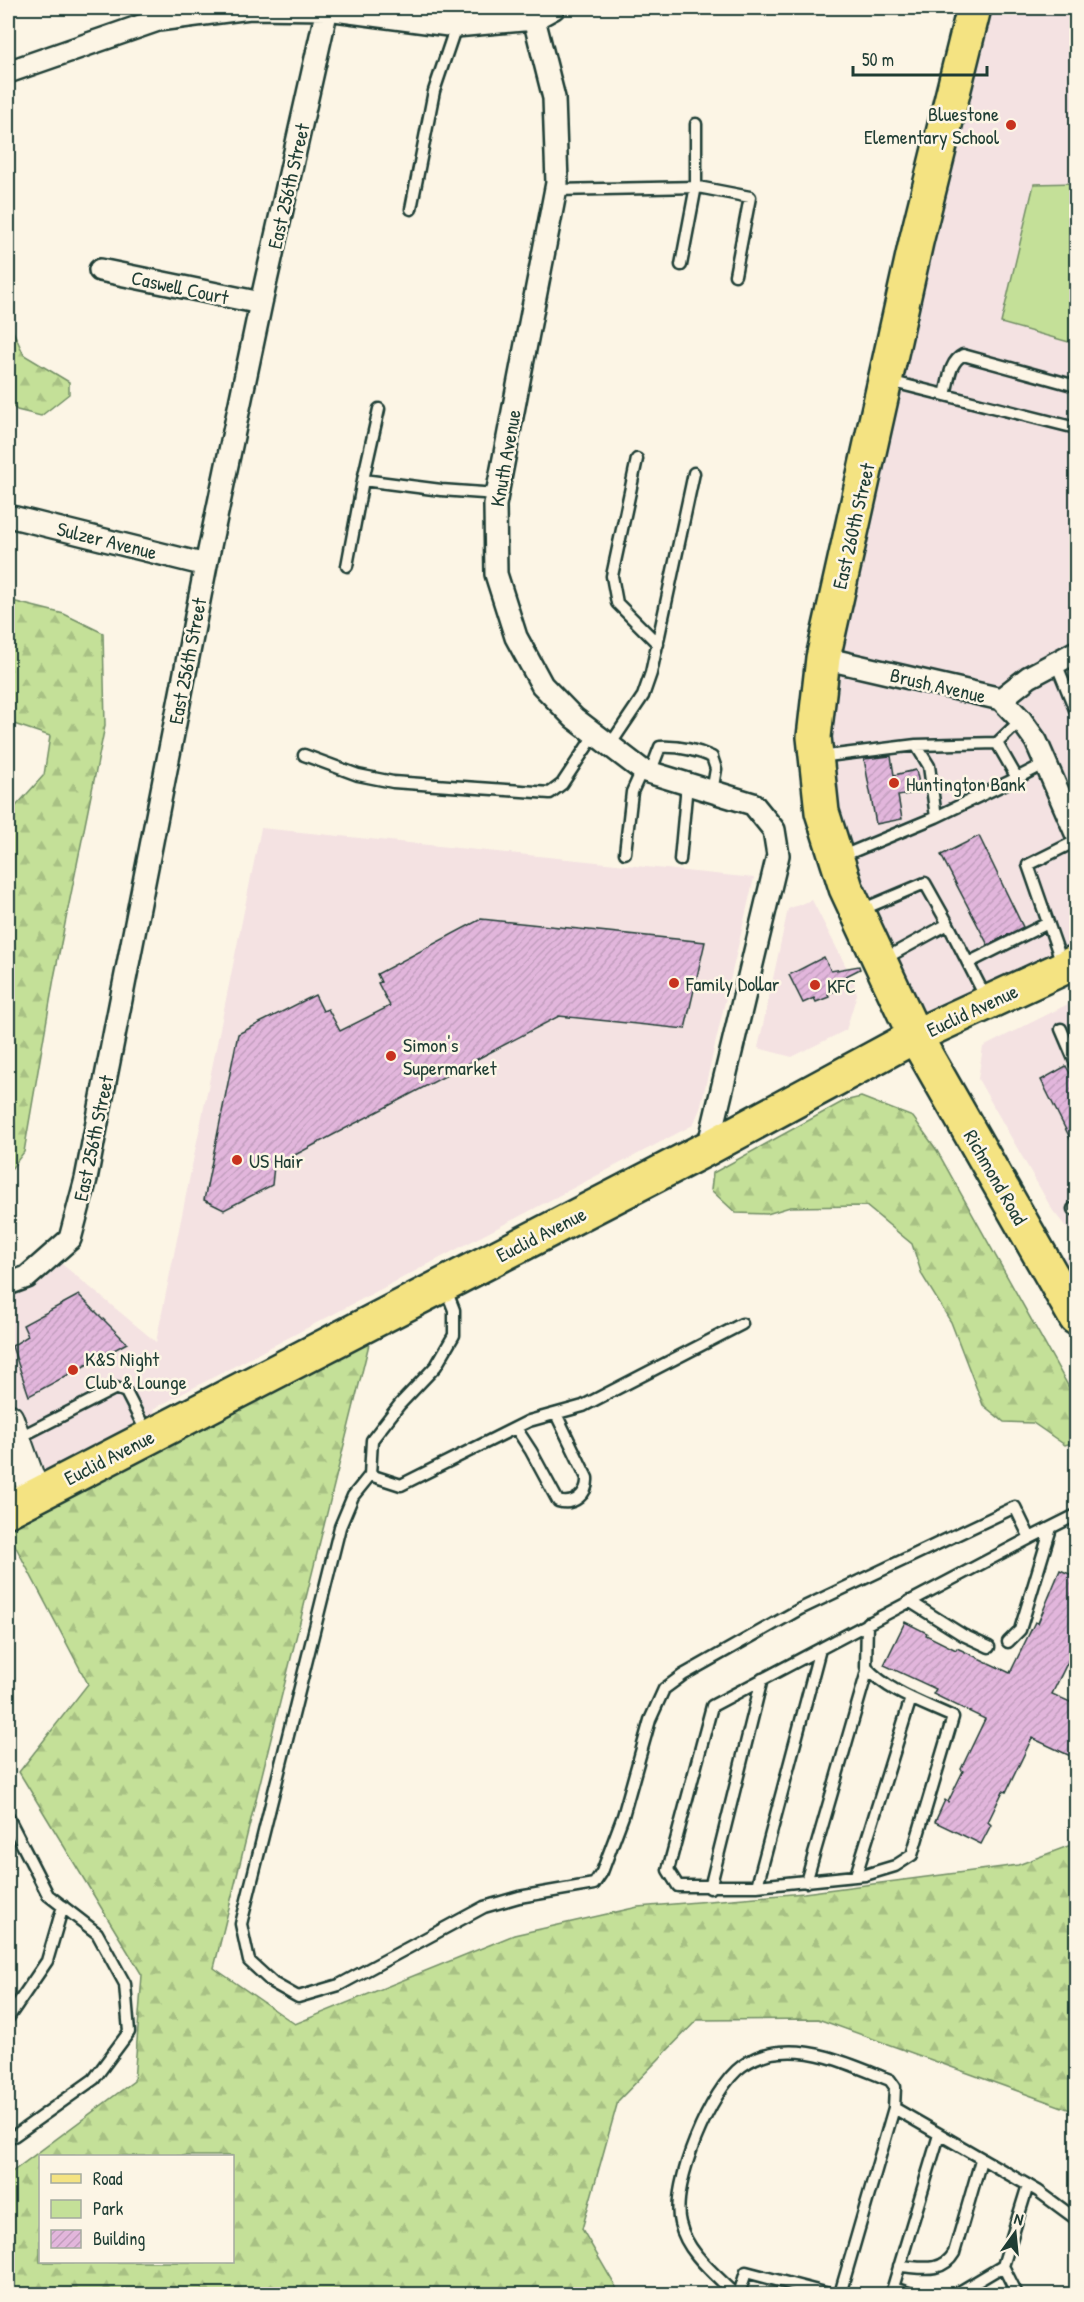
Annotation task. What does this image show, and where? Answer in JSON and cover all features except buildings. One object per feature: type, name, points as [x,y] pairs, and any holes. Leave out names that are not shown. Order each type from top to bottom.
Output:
[{"type":"main road","name":"East 260th Street","points":[[915,1036],[846,888],[822,812],[813,737],[823,658],[916,242],[974,8]]},
{"type":"main road","name":"Euclid Avenue","points":[[21,1503],[708,1148],[915,1036],[1070,965]]},
{"type":"main road","name":"Richmond Road","points":[[915,1036],[1077,1318]]},
{"type":"main road","points":[[11,1429],[21,1503]]},
{"type":"street","points":[[8,72],[158,20],[250,8],[327,9],[456,26],[534,19],[555,8]]},
{"type":"street","name":"East 256th Street","points":[[8,1284],[27,1277],[70,1239],[86,1179],[206,565],[261,303],[327,9]]},
{"type":"street","name":"Knuth Avenue","points":[[534,19],[554,98],[555,190],[495,505],[496,574],[516,638],[542,685],[574,718],[646,772],[753,804],[774,830],[778,855],[708,1148]]},
{"type":"street","name":"Caswell Court","points":[[100,270],[261,303]]},
{"type":"street","name":"Sulzer Avenue","points":[[8,516],[206,565]]},
{"type":"street","name":"Brush Avenue","points":[[823,658],[1001,699],[1029,677],[1077,652]]},
{"type":"street","points":[[1001,699],[1021,720],[1036,741],[1076,830]]},
{"type":"lane","points":[[411,209],[434,92],[456,26]]},
{"type":"lane","points":[[681,265],[696,186],[696,124]]},
{"type":"lane","points":[[555,190],[696,186],[750,197],[735,275]]},
{"type":"lane","points":[[945,395],[952,365],[956,359],[963,356],[1077,386]]},
{"type":"lane","points":[[885,381],[1077,428]]},
{"type":"lane","points":[[347,566],[379,409]]},
{"type":"lane","points":[[637,459],[612,576],[616,603],[658,644]]},
{"type":"lane","points":[[304,754],[358,775],[393,782],[550,792],[562,784],[643,696],[658,644],[694,473]]},
{"type":"lane","points":[[363,480],[441,490],[497,494]]},
{"type":"lane","points":[[1056,663],[1076,708]]},
{"type":"lane","points":[[816,757],[916,745],[997,743],[1021,720]]},
{"type":"lane","points":[[997,743],[1017,778]]},
{"type":"lane","points":[[916,745],[929,766],[936,817]]},
{"type":"lane","points":[[625,853],[632,792],[660,747],[677,747],[712,757],[716,769],[712,792]]},
{"type":"lane","points":[[837,858],[936,817],[1046,763]]},
{"type":"lane","points":[[680,860],[687,784]]},
{"type":"lane","points":[[1070,965],[1048,923],[1028,865],[1076,830]]},
{"type":"lane","points":[[858,912],[925,883],[988,1003]]},
{"type":"lane","points":[[968,963],[1048,923]]},
{"type":"lane","points":[[881,960],[948,924]]},
{"type":"lane","points":[[1061,1029],[1077,1064]]},
{"type":"lane","points":[[444,1284],[454,1310],[454,1335],[436,1366],[400,1404],[372,1440],[370,1475],[353,1496],[340,1527],[241,1924],[249,1961],[273,1983],[298,1997],[339,1985],[484,1907],[594,1884],[602,1872],[623,1816],[650,1720],[664,1689],[683,1675],[800,1609],[1015,1507],[1030,1538]]},
{"type":"lane","points":[[370,1475],[401,1485],[529,1421],[583,1406],[742,1324]]},
{"type":"lane","points":[[11,1429],[116,1388],[126,1392],[149,1437]]},
{"type":"lane","points":[[516,1428],[558,1501],[572,1502],[582,1496],[588,1484],[587,1478],[555,1414]]},
{"type":"lane","points":[[867,1623],[866,1667],[874,1677],[887,1687],[953,1717],[912,1856],[895,1866],[856,1875],[806,1882],[710,1888],[678,1886],[668,1870],[712,1706],[820,1648],[867,1623],[909,1601],[1077,1515]]},
{"type":"lane","points":[[1008,1642],[1020,1630],[1051,1528]]},
{"type":"lane","points":[[909,1601],[963,1635],[989,1647]]},
{"type":"lane","points":[[757,1886],[820,1648]]},
{"type":"lane","points":[[806,1882],[868,1668]]},
{"type":"lane","points":[[710,1888],[762,1679]]},
{"type":"lane","points":[[856,1875],[911,1698]]},
{"type":"lane","points":[[8,1817],[11,1832],[48,1895],[97,1933],[125,1984],[129,2032],[94,2079],[14,2136],[8,2136]]},
{"type":"lane","points":[[8,2018],[47,1961],[63,1906]]},
{"type":"lane","points":[[829,2295],[790,2289],[746,2272],[737,2295],[698,2256],[689,2244],[679,2221],[679,2205],[685,2171],[698,2132],[708,2111],[741,2066],[761,2056],[780,2052],[797,2052],[830,2058],[890,2080],[895,2087],[894,2108],[840,2295]]},
{"type":"lane","points":[[894,2108],[1028,2185],[1077,2219]]},
{"type":"lane","points":[[912,2295],[892,2291],[939,2135]]},
{"type":"lane","points":[[899,2266],[937,2268],[950,2260],[981,2160]]},
{"type":"lane","points":[[956,2295],[1003,2266],[1028,2185]]},
{"type":"lane","points":[[1003,2266],[1017,2295]]},
{"type":"shaded area","points":[[974,8],[1076,8],[1076,962],[915,1036],[881,960],[814,737]]},
{"type":"shaded area","points":[[261,828],[754,878],[700,1109],[693,1125],[153,1409],[163,1429],[8,1510],[8,1284],[51,1255],[156,1342]]},
{"type":"shaded area","points":[[812,900],[854,982],[857,994],[846,1030],[792,1057],[758,1048],[788,909]]},
{"type":"shaded area","points":[[1076,1000],[1076,1239],[1053,1211],[978,1079],[983,1047]]},
{"type":"shaded area","points":[[1076,1250],[1076,1318],[1049,1270]]},
{"type":"green space","points":[[430,8],[554,8],[427,22]]},
{"type":"green space","points":[[1076,183],[1076,344],[1001,323],[1034,184]]},
{"type":"green space","points":[[8,320],[24,355],[69,382],[69,394],[41,416],[17,410],[8,402]]},
{"type":"green space","points":[[8,600],[64,614],[103,633],[105,726],[54,978],[24,1152],[8,1173],[8,815],[44,775],[50,736],[14,724],[8,719]]},
{"type":"green space","points":[[861,1097],[913,1117],[936,1149],[1076,1400],[1076,1442],[1065,1445],[1033,1423],[1004,1422],[983,1405],[951,1322],[922,1275],[912,1244],[866,1206],[790,1207],[767,1214],[736,1213],[711,1190],[713,1173],[844,1101]]},
{"type":"green space","points":[[375,1320],[214,1968],[295,2024],[514,1935],[638,1907],[804,1893],[1018,1865],[1076,1843],[1076,2112],[818,2019],[697,2020],[618,2101],[582,2229],[620,2294],[8,2294],[8,2175],[134,2081],[142,1975],[19,1772],[88,1684],[8,1532],[8,1510]]},
{"type":"place","name":"Bluestone Elementary School","points":[[1011,125]]},
{"type":"place","name":"Huntington Bank","points":[[894,783]]},
{"type":"place","name":"Family Dollar","points":[[674,983]]},
{"type":"place","name":"KFC","points":[[815,985]]},
{"type":"place","name":"Simon's Supermarket","points":[[391,1056]]},
{"type":"place","name":"US Hair","points":[[237,1160]]},
{"type":"place","name":"K&S Night Club & Lounge","points":[[73,1370]]}]
